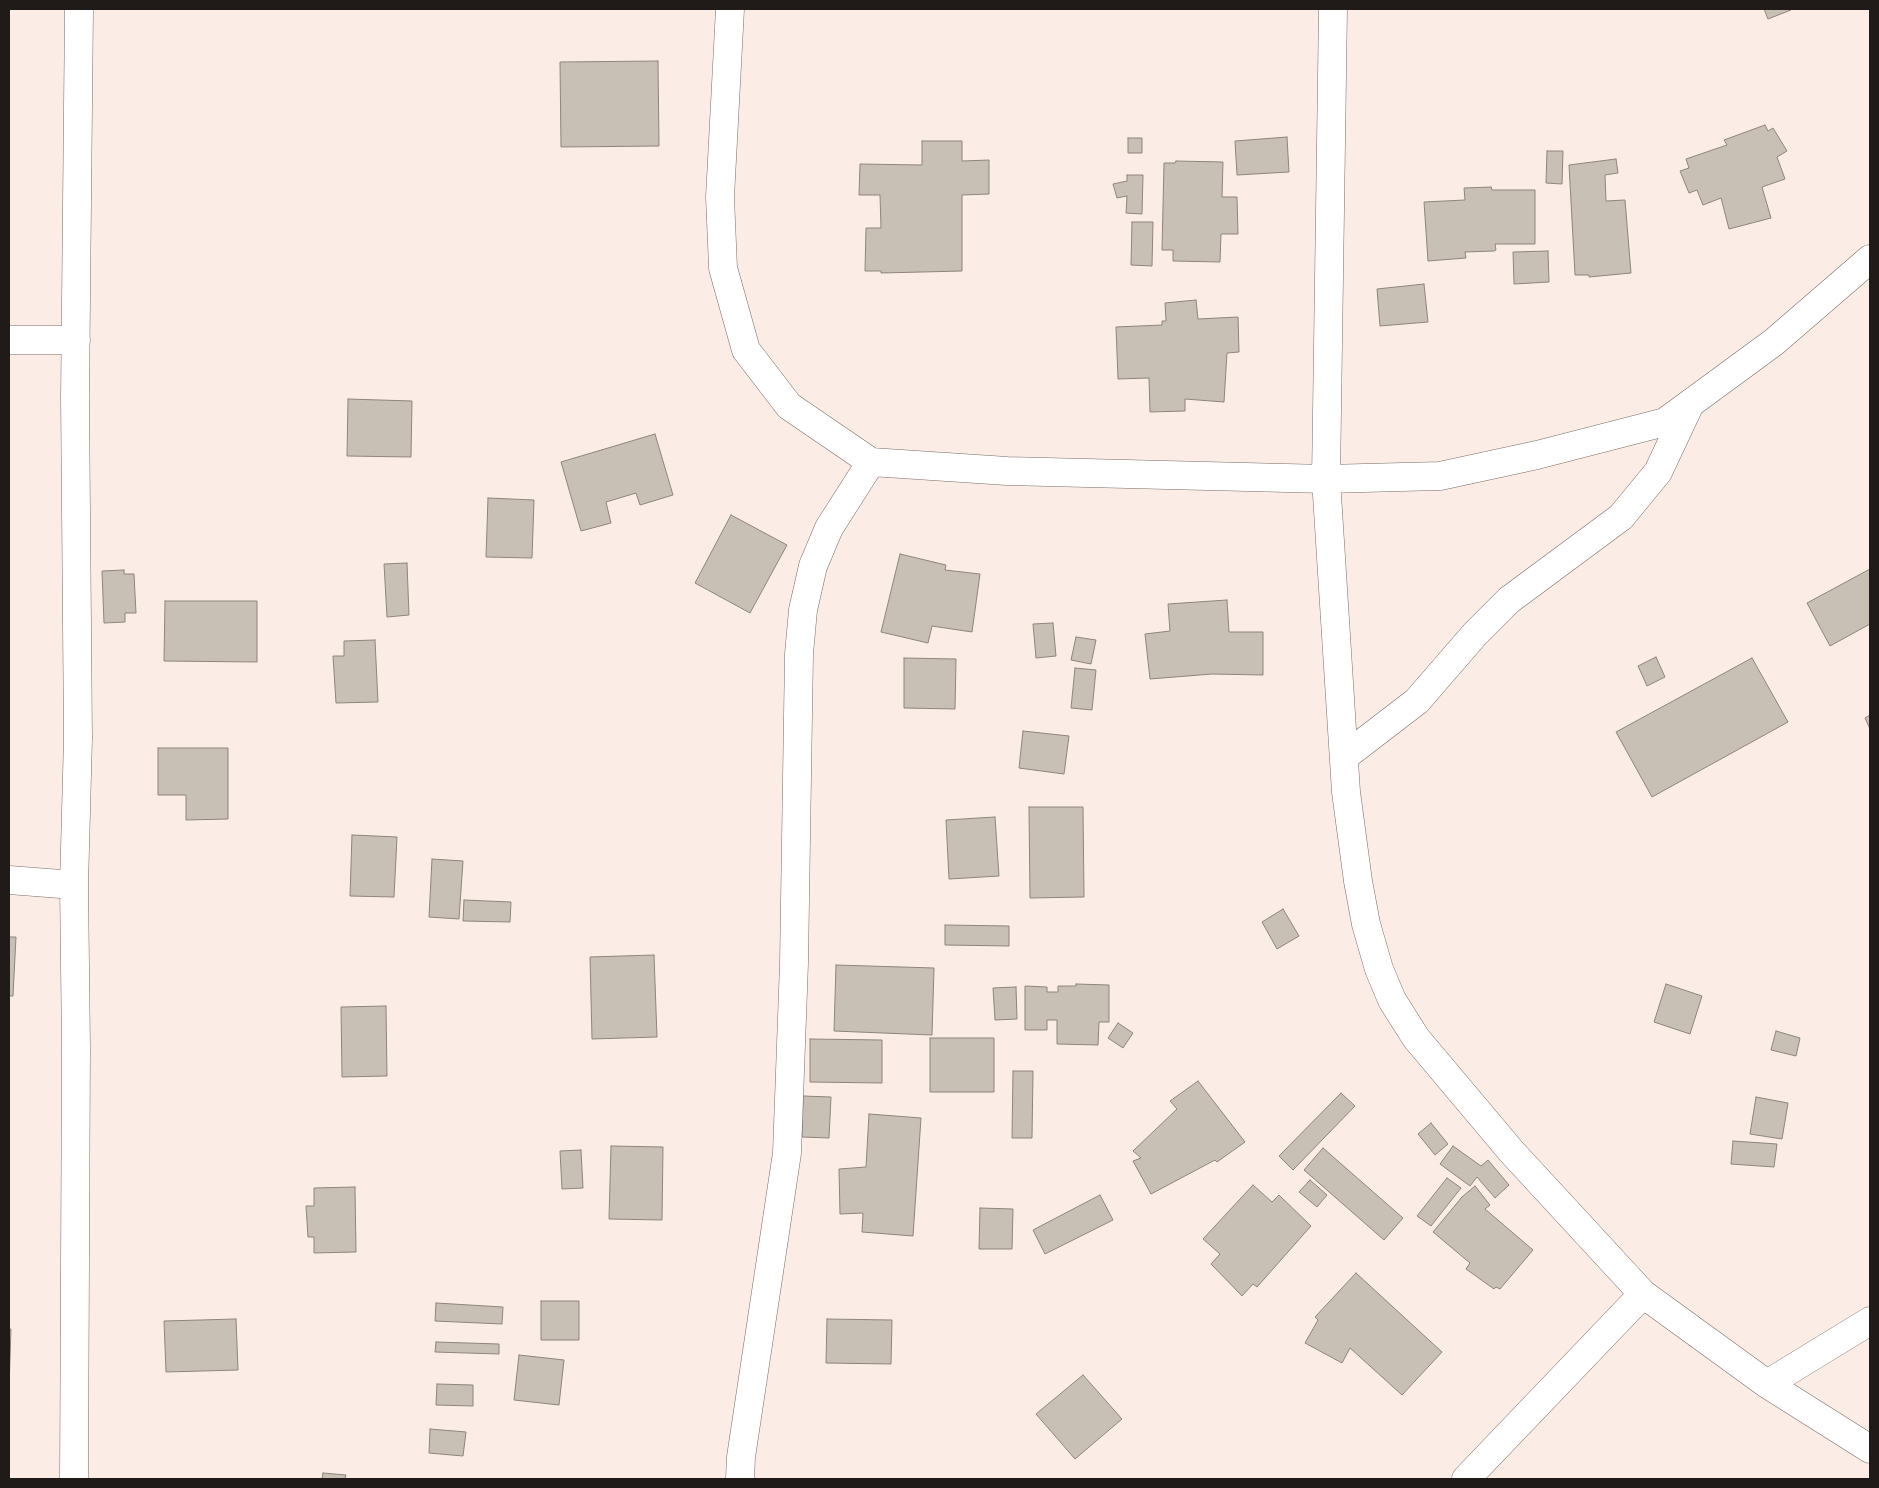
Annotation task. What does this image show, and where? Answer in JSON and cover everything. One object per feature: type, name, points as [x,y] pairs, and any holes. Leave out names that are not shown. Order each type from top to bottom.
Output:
[{"type":"street","points":[[74,1479],[76,1047],[74,885],[78,738],[75,408],[79,9]]},
{"type":"street","points":[[730,9],[720,197],[723,268],[746,350],[789,406],[871,462],[1007,471],[1326,479],[1440,476],[1450,474],[1537,455],[1664,422],[1774,342],[1870,259]]},
{"type":"street","points":[[1333,9],[1326,479],[1346,792],[1366,924],[1379,969],[1392,1000],[1416,1038],[1511,1151],[1643,1294],[1767,1384],[1870,1449]]},
{"type":"street","points":[[9,340],[76,340]]},
{"type":"street","points":[[1344,756],[1417,701],[1475,634],[1509,600],[1621,517],[1658,472],[1690,404]]},
{"type":"street","points":[[740,1479],[741,1457],[787,1153],[794,963],[799,654],[803,610],[814,566],[829,528],[871,462]]},
{"type":"street","points":[[9,880],[74,885]]},
{"type":"street","points":[[1466,1479],[1643,1294]]},
{"type":"street","points":[[1767,1384],[1870,1321]]},
{"type":"building","points":[[1764,9],[1791,9],[1791,10],[1768,19]]},
{"type":"building","points":[[658,61],[659,146],[561,147],[560,62]]},
{"type":"building","points":[[1765,125],[1768,131],[1773,128],[1787,151],[1777,157],[1785,179],[1762,187],[1771,218],[1729,229],[1721,198],[1703,205],[1697,190],[1689,193],[1680,171],[1689,168],[1686,159],[1727,145],[1724,140]]},
{"type":"building","points":[[1287,137],[1289,172],[1237,175],[1235,141]]},
{"type":"building","points":[[1128,138],[1142,138],[1142,153],[1128,153]]},
{"type":"building","points":[[922,141],[962,141],[962,161],[989,160],[989,194],[962,195],[962,271],[881,273],[881,271],[865,271],[866,228],[881,228],[880,195],[859,195],[860,164],[922,165]]},
{"type":"building","points":[[1547,151],[1563,151],[1562,184],[1546,183]]},
{"type":"building","points":[[1616,159],[1618,173],[1605,175],[1606,201],[1625,200],[1631,273],[1589,277],[1589,275],[1575,275],[1569,165]]},
{"type":"building","points":[[1176,161],[1223,162],[1222,197],[1237,197],[1238,234],[1221,234],[1220,262],[1173,261],[1173,250],[1162,250],[1164,163],[1175,163]]},
{"type":"building","points":[[1127,175],[1143,175],[1142,214],[1126,213],[1127,196],[1117,198],[1113,184],[1127,181]]},
{"type":"building","points":[[1491,187],[1492,190],[1535,190],[1535,244],[1495,244],[1496,250],[1494,251],[1465,252],[1466,258],[1428,261],[1424,202],[1465,200],[1464,188]]},
{"type":"building","points":[[1132,222],[1153,222],[1152,266],[1131,265]]},
{"type":"building","points":[[1548,251],[1549,282],[1514,284],[1513,252]]},
{"type":"building","points":[[1424,284],[1428,322],[1380,326],[1377,289]]},
{"type":"building","points":[[1196,300],[1198,319],[1238,317],[1239,352],[1227,353],[1224,402],[1185,399],[1185,411],[1150,412],[1149,378],[1118,379],[1116,327],[1162,325],[1162,321],[1166,321],[1165,303]]},
{"type":"building","points":[[348,399],[412,401],[411,457],[347,456]]},
{"type":"building","points":[[655,434],[673,495],[640,505],[636,493],[606,502],[611,523],[581,531],[561,462]]},
{"type":"building","points":[[488,498],[534,500],[532,558],[486,557]]},
{"type":"building","points":[[731,515],[787,545],[750,613],[695,583]]},
{"type":"building","points":[[900,554],[946,565],[945,570],[980,574],[972,632],[932,626],[928,643],[881,632]]},
{"type":"building","points":[[407,563],[409,615],[387,617],[384,564]]},
{"type":"building","points":[[1870,569],[1870,624],[1830,646],[1807,603]]},
{"type":"building","points":[[124,570],[124,574],[134,574],[136,613],[125,613],[125,622],[104,623],[102,571]]},
{"type":"building","points":[[1227,600],[1229,632],[1263,632],[1263,675],[1212,674],[1150,679],[1145,634],[1170,631],[1168,604]]},
{"type":"building","points":[[165,601],[257,601],[257,662],[164,661]]},
{"type":"building","points":[[1053,623],[1056,656],[1036,658],[1033,624]]},
{"type":"building","points":[[1076,637],[1096,640],[1091,664],[1071,660]]},
{"type":"building","points":[[375,640],[378,702],[336,703],[333,656],[344,656],[344,641]]},
{"type":"building","points":[[1656,657],[1665,677],[1647,686],[1638,666]]},
{"type":"building","points":[[904,658],[956,659],[955,709],[904,708]]},
{"type":"building","points":[[1752,658],[1788,722],[1652,797],[1616,732]]},
{"type":"building","points":[[1075,668],[1096,670],[1092,710],[1071,708]]},
{"type":"building","points":[[1870,715],[1870,729],[1865,718]]},
{"type":"building","points":[[1023,731],[1069,736],[1064,774],[1019,768]]},
{"type":"building","points":[[158,748],[228,748],[228,819],[186,820],[186,795],[158,795]]},
{"type":"building","points":[[1029,807],[1083,807],[1084,897],[1030,898]]},
{"type":"building","points":[[995,817],[999,876],[949,879],[946,820]]},
{"type":"building","points":[[352,835],[397,837],[394,897],[350,896]]},
{"type":"building","points":[[432,859],[463,861],[459,919],[429,917]]},
{"type":"building","points":[[464,900],[511,902],[510,922],[463,921]]},
{"type":"building","points":[[1283,909],[1299,936],[1277,949],[1262,922]]},
{"type":"building","points":[[945,925],[1009,926],[1009,946],[945,945]]},
{"type":"building","points":[[9,937],[16,937],[13,996],[9,996]]},
{"type":"building","points":[[654,955],[657,1037],[592,1039],[590,957]]},
{"type":"building","points":[[836,965],[934,968],[932,1035],[834,1031]]},
{"type":"building","points":[[1076,984],[1109,985],[1109,1022],[1099,1022],[1098,1045],[1057,1044],[1057,1020],[1047,1020],[1047,1030],[1025,1030],[1025,986],[1047,987],[1047,992],[1058,992],[1058,986],[1076,986]]},
{"type":"building","points":[[1666,984],[1702,996],[1690,1034],[1654,1022]]},
{"type":"building","points":[[1016,987],[1017,1019],[995,1020],[993,988]]},
{"type":"building","points":[[386,1006],[387,1076],[342,1077],[341,1007]]},
{"type":"building","points":[[1118,1023],[1133,1033],[1123,1048],[1108,1038]]},
{"type":"building","points":[[1776,1031],[1800,1038],[1796,1056],[1771,1050]]},
{"type":"building","points":[[930,1038],[994,1038],[994,1092],[930,1092]]},
{"type":"building","points":[[810,1039],[882,1040],[882,1083],[810,1082]]},
{"type":"building","points":[[1013,1071],[1033,1071],[1032,1138],[1012,1138]]},
{"type":"building","points":[[1198,1081],[1245,1142],[1217,1162],[1215,1160],[1151,1194],[1133,1161],[1141,1158],[1133,1151],[1177,1109],[1170,1101]]},
{"type":"building","points":[[1341,1093],[1355,1106],[1293,1170],[1279,1156]]},
{"type":"building","points":[[803,1096],[831,1097],[829,1138],[802,1137]]},
{"type":"building","points":[[1756,1097],[1788,1103],[1782,1139],[1750,1134]]},
{"type":"building","points":[[869,1114],[921,1118],[913,1236],[862,1232],[863,1213],[840,1214],[839,1169],[866,1167]]},
{"type":"building","points":[[1431,1123],[1448,1144],[1435,1155],[1418,1134]]},
{"type":"building","points":[[1733,1141],[1777,1144],[1774,1167],[1731,1164]]},
{"type":"building","points":[[611,1146],[663,1147],[662,1220],[609,1219]]},
{"type":"building","points":[[1453,1146],[1481,1166],[1488,1160],[1509,1185],[1495,1198],[1477,1177],[1470,1186],[1440,1164]]},
{"type":"building","points":[[1323,1148],[1403,1218],[1384,1240],[1304,1170]]},
{"type":"building","points":[[581,1150],[583,1188],[562,1189],[560,1151]]},
{"type":"building","points":[[1447,1178],[1461,1188],[1431,1226],[1417,1216]]},
{"type":"building","points":[[1310,1180],[1327,1195],[1317,1207],[1299,1192]]},
{"type":"building","points":[[1253,1185],[1272,1202],[1279,1195],[1311,1226],[1257,1287],[1253,1284],[1242,1296],[1211,1264],[1220,1254],[1203,1239]]},
{"type":"building","points":[[1475,1186],[1490,1205],[1485,1209],[1533,1250],[1500,1289],[1496,1287],[1494,1289],[1466,1269],[1470,1263],[1433,1232],[1462,1197]]},
{"type":"building","points":[[355,1187],[356,1252],[314,1253],[314,1237],[308,1237],[306,1206],[314,1206],[314,1188]]},
{"type":"building","points":[[1100,1195],[1113,1220],[1045,1254],[1033,1230]]},
{"type":"building","points":[[980,1208],[1013,1209],[1012,1249],[979,1249]]},
{"type":"building","points":[[1356,1273],[1442,1352],[1402,1395],[1350,1348],[1342,1363],[1305,1343],[1318,1320],[1315,1317]]},
{"type":"building","points":[[541,1301],[579,1301],[579,1340],[541,1340]]},
{"type":"building","points":[[436,1303],[503,1307],[502,1324],[435,1321]]},
{"type":"building","points":[[236,1319],[238,1370],[166,1372],[164,1321]]},
{"type":"building","points":[[827,1319],[892,1320],[891,1364],[826,1363]]},
{"type":"building","points":[[9,1329],[11,1329],[9,1388]]},
{"type":"building","points":[[436,1342],[499,1344],[499,1354],[435,1352]]},
{"type":"building","points":[[519,1355],[564,1360],[559,1405],[514,1400]]},
{"type":"building","points":[[1083,1375],[1122,1419],[1075,1459],[1036,1414]]},
{"type":"building","points":[[437,1384],[473,1385],[473,1406],[436,1405]]},
{"type":"building","points":[[430,1429],[466,1432],[463,1456],[429,1453]]},
{"type":"building","points":[[323,1473],[346,1475],[345,1479],[322,1479]]}]
